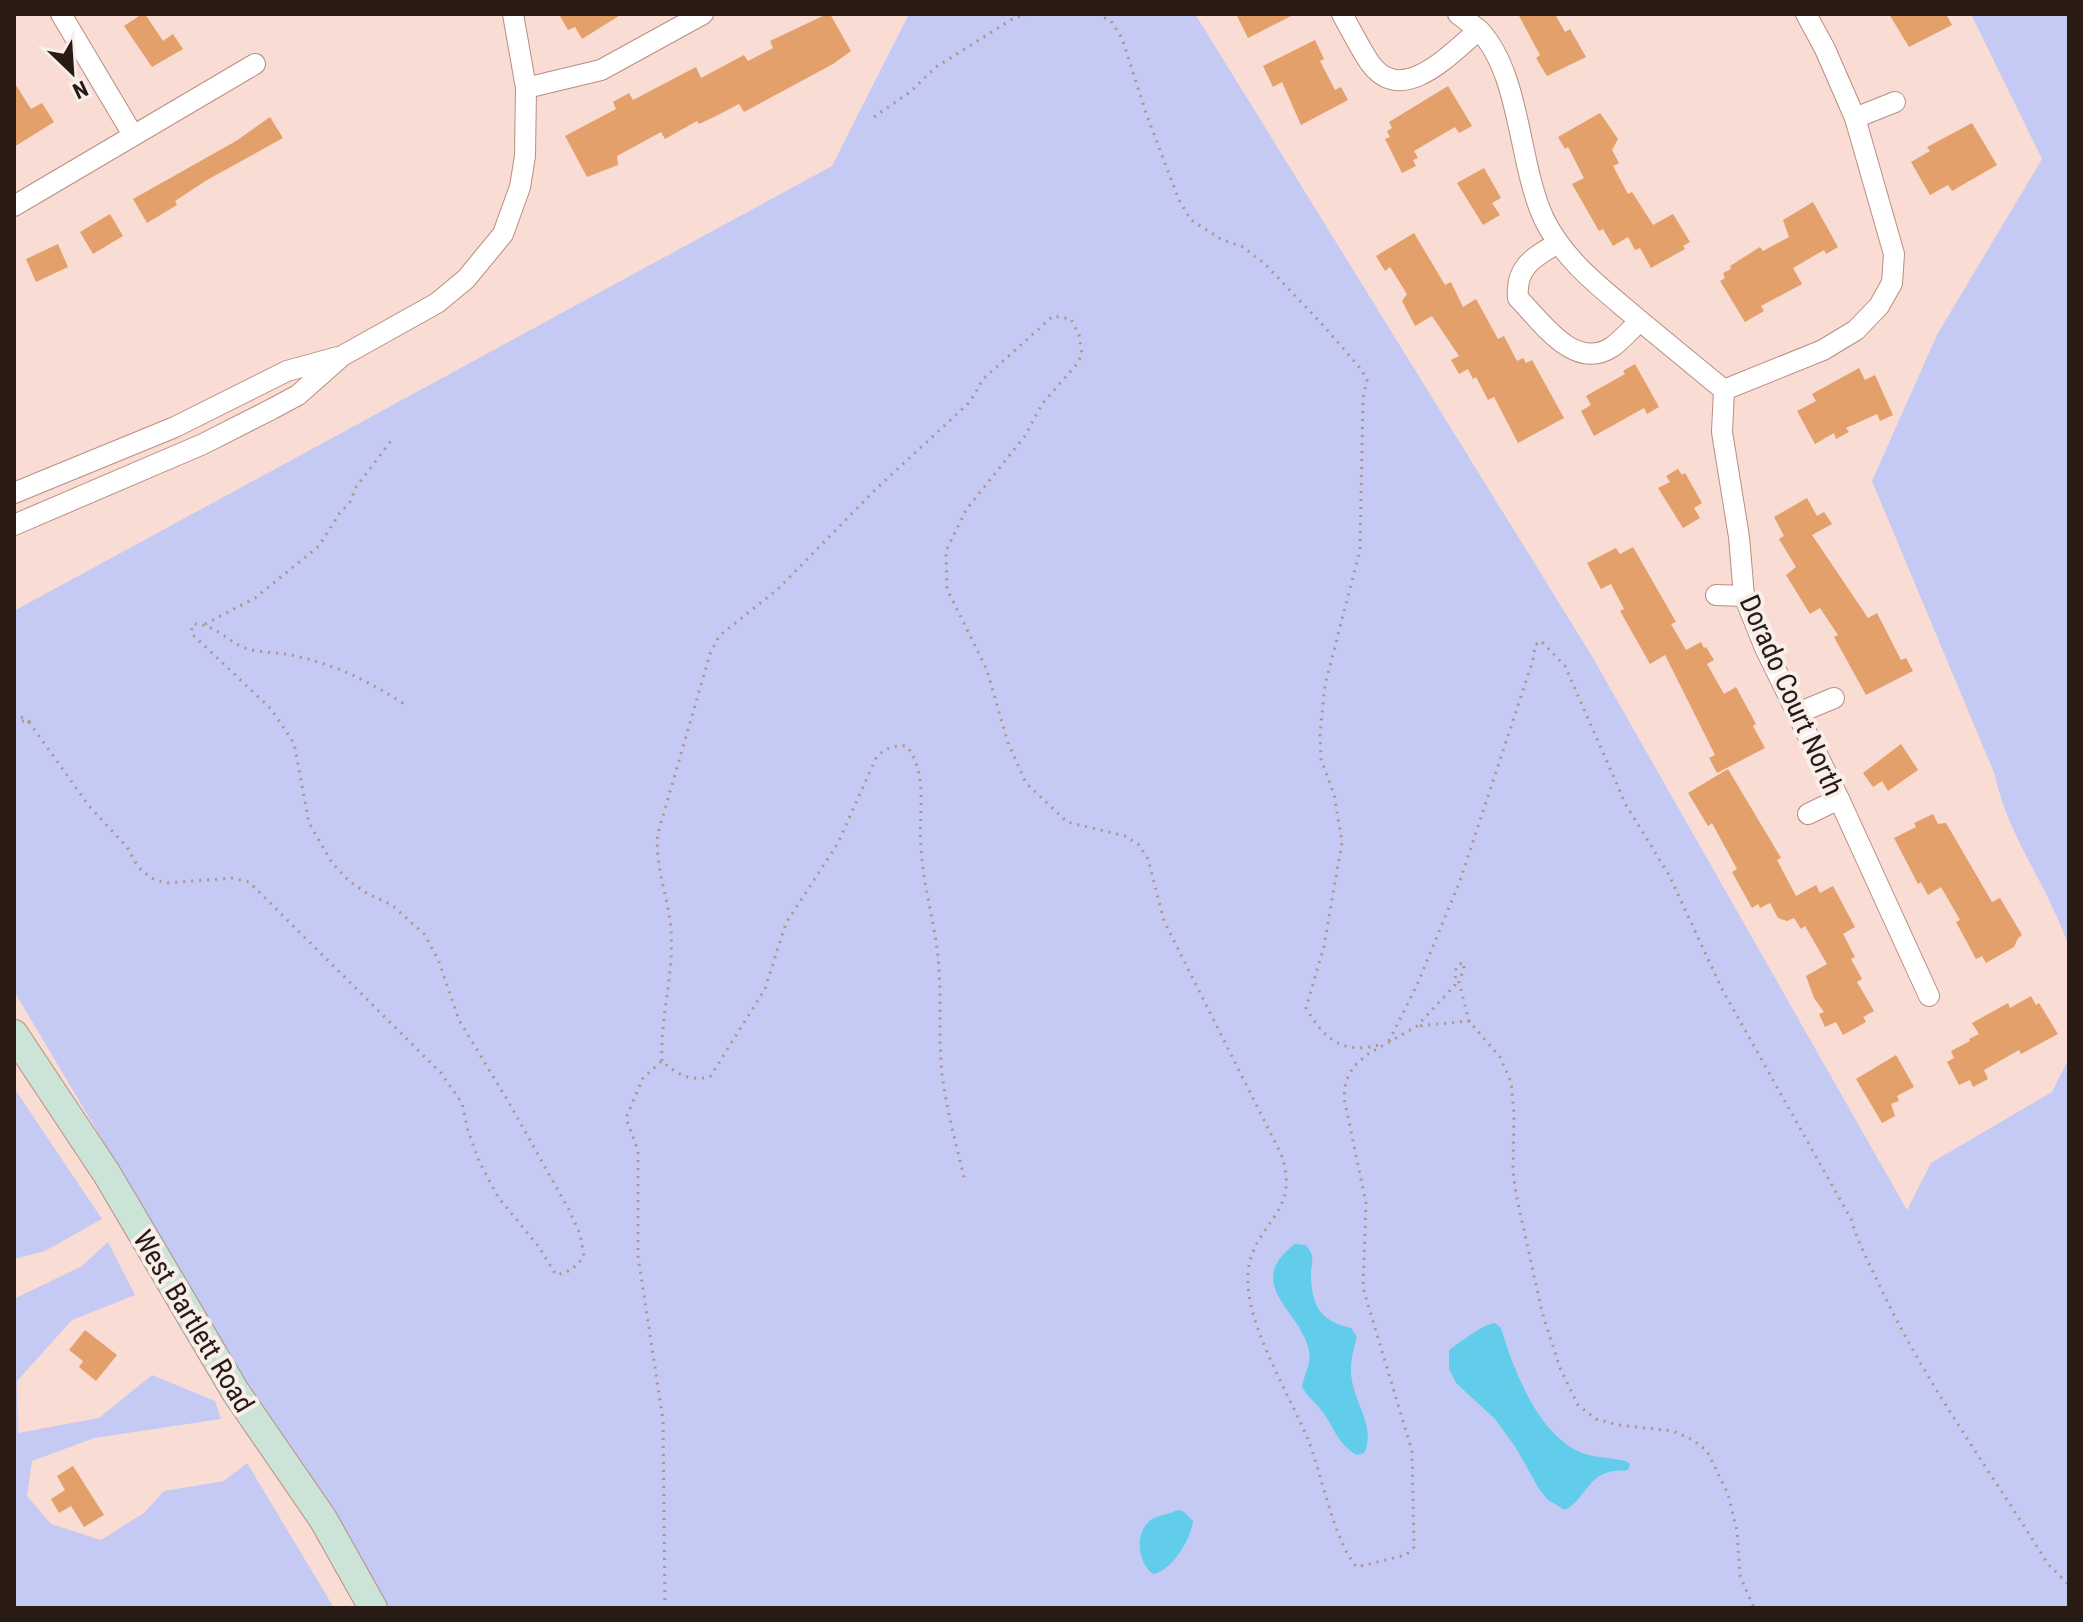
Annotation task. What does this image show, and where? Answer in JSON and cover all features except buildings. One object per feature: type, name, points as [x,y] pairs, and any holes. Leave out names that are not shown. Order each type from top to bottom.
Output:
[{"type":"street","points":[[61,14],[133,135]]},
{"type":"street","points":[[14,525],[203,444],[298,395],[342,356],[437,303],[466,279],[503,234],[520,187],[525,156],[526,88],[513,14]]},
{"type":"street","points":[[526,88],[601,70],[703,14]]},
{"type":"street","points":[[1342,14],[1371,64],[1382,76],[1398,82],[1426,72],[1479,30]]},
{"type":"street","points":[[1458,14],[1491,43],[1508,83],[1531,186],[1558,243],[1586,276],[1724,390],[1823,350],[1856,330],[1879,306],[1892,283],[1894,254],[1855,118],[1806,14]]},
{"type":"street","points":[[14,206],[255,64]]},
{"type":"street","points":[[1855,118],[1895,102]]},
{"type":"street","points":[[1558,243],[1522,268],[1517,287],[1518,298],[1566,347],[1596,354],[1609,349],[1640,321]]},
{"type":"street","points":[[14,493],[175,427],[287,371],[342,356]]},
{"type":"street","points":[[260,384],[272,409]]},
{"type":"street","name":"Dorado Court North","points":[[1724,390],[1722,432],[1739,537],[1744,596],[1765,648],[1839,799],[1929,996]]},
{"type":"street","points":[[1716,595],[1744,596]]},
{"type":"street","points":[[1798,713],[1834,698]]},
{"type":"street","points":[[1808,814],[1839,799]]},
{"type":"street","name":"West Bartlett Road","points":[[14,1034],[107,1174],[235,1391],[323,1519],[373,1608]]},
{"type":"path","points":[[874,117],[910,92],[936,67],[1014,18],[1028,14]]},
{"type":"path","points":[[1097,14],[1111,21],[1122,38],[1146,113],[1179,200],[1191,220],[1221,239],[1243,247],[1265,264],[1320,322],[1367,380],[1363,398],[1360,550],[1325,685],[1320,734],[1321,759],[1334,794],[1342,842],[1324,946],[1306,1008],[1316,1026],[1339,1044],[1358,1049],[1389,1043]]},
{"type":"path","points":[[965,1182],[943,1077],[938,955],[920,843],[923,795],[916,757],[907,746],[884,749],[876,758],[838,843],[786,923],[765,989],[710,1077],[696,1080],[677,1074],[662,1061],[661,1034],[671,957],[671,930],[655,855],[658,833],[710,654],[719,636],[778,589],[877,488],[970,402],[983,379],[1053,316],[1071,319],[1079,335],[1082,354],[1042,404],[1025,436],[966,510],[946,551],[947,589],[987,670],[1008,743],[1026,783],[1067,822],[1125,836],[1139,845],[1148,859],[1164,921],[1281,1154],[1286,1167],[1286,1191],[1281,1210],[1257,1241],[1248,1285],[1263,1344],[1307,1436],[1346,1555],[1357,1567],[1406,1555],[1414,1547],[1412,1451],[1363,1288],[1366,1203],[1344,1098],[1346,1081],[1353,1067],[1368,1054],[1417,1026],[1455,985],[1456,967],[1463,962],[1459,982],[1468,1020],[1500,1057],[1511,1082],[1516,1194],[1542,1312],[1560,1368],[1578,1405],[1596,1419],[1618,1425],[1673,1431],[1707,1451],[1728,1494],[1737,1531],[1740,1576],[1754,1608]]},
{"type":"path","points":[[14,713],[29,722],[89,806],[127,847],[138,867],[151,878],[166,883],[232,878],[249,882],[340,975],[392,1021],[441,1073],[462,1103],[479,1161],[498,1197],[539,1247],[556,1275],[575,1268],[584,1256],[580,1234],[508,1101],[459,1020],[438,959],[424,934],[392,905],[349,881],[332,863],[309,823],[294,743],[271,709],[191,633],[193,624],[205,624],[255,598],[319,546],[379,453],[394,437]]},
{"type":"path","points":[[205,624],[247,649],[291,655],[366,679],[404,704]]},
{"type":"path","points":[[1389,1043],[1460,881],[1533,660],[1535,645],[1541,641],[1565,666],[1626,805],[1669,875],[1722,989],[1851,1219],[1857,1239],[1895,1317],[1934,1387],[2048,1564],[2069,1585]]},
{"type":"path","points":[[14,721],[29,722]]},
{"type":"path","points":[[1417,1026],[1468,1020]]},
{"type":"path","points":[[662,1061],[643,1078],[626,1118],[638,1151],[638,1256],[663,1420],[665,1608]]},
{"type":"shaded area","points":[[909,14],[1195,14],[1593,658],[1907,1210],[1931,1163],[2052,1092],[2069,1058],[2069,1608],[380,1608],[14,991],[14,611],[832,166]]},
{"type":"shaded area","points":[[1971,14],[2069,14],[2069,948],[2009,819],[1995,775],[1872,481],[1937,335],[2042,159]]},
{"type":"shaded area","points":[[14,1088],[102,1219],[45,1251],[14,1259]]},
{"type":"shaded area","points":[[108,1242],[135,1295],[72,1320],[17,1381],[18,1433],[99,1418],[152,1375],[215,1401],[221,1419],[94,1438],[32,1461],[27,1496],[51,1524],[101,1540],[144,1513],[164,1491],[224,1481],[247,1463],[334,1608],[14,1608],[14,1299],[82,1266]]},
{"type":"shaded area","points":[[1295,1244],[1306,1245],[1311,1252],[1313,1294],[1319,1310],[1332,1321],[1351,1328],[1357,1337],[1351,1375],[1367,1426],[1364,1453],[1357,1455],[1345,1446],[1302,1387],[1309,1364],[1309,1351],[1274,1286],[1274,1273],[1280,1259]]},
{"type":"shaded area","points":[[1495,1323],[1501,1328],[1513,1364],[1531,1402],[1556,1435],[1588,1455],[1630,1464],[1628,1470],[1609,1472],[1596,1479],[1565,1510],[1548,1500],[1495,1419],[1456,1383],[1449,1369],[1449,1350],[1477,1330]]},
{"type":"shaded area","points":[[1178,1510],[1193,1521],[1189,1536],[1173,1561],[1153,1574],[1141,1555],[1142,1531],[1152,1519]]}]
